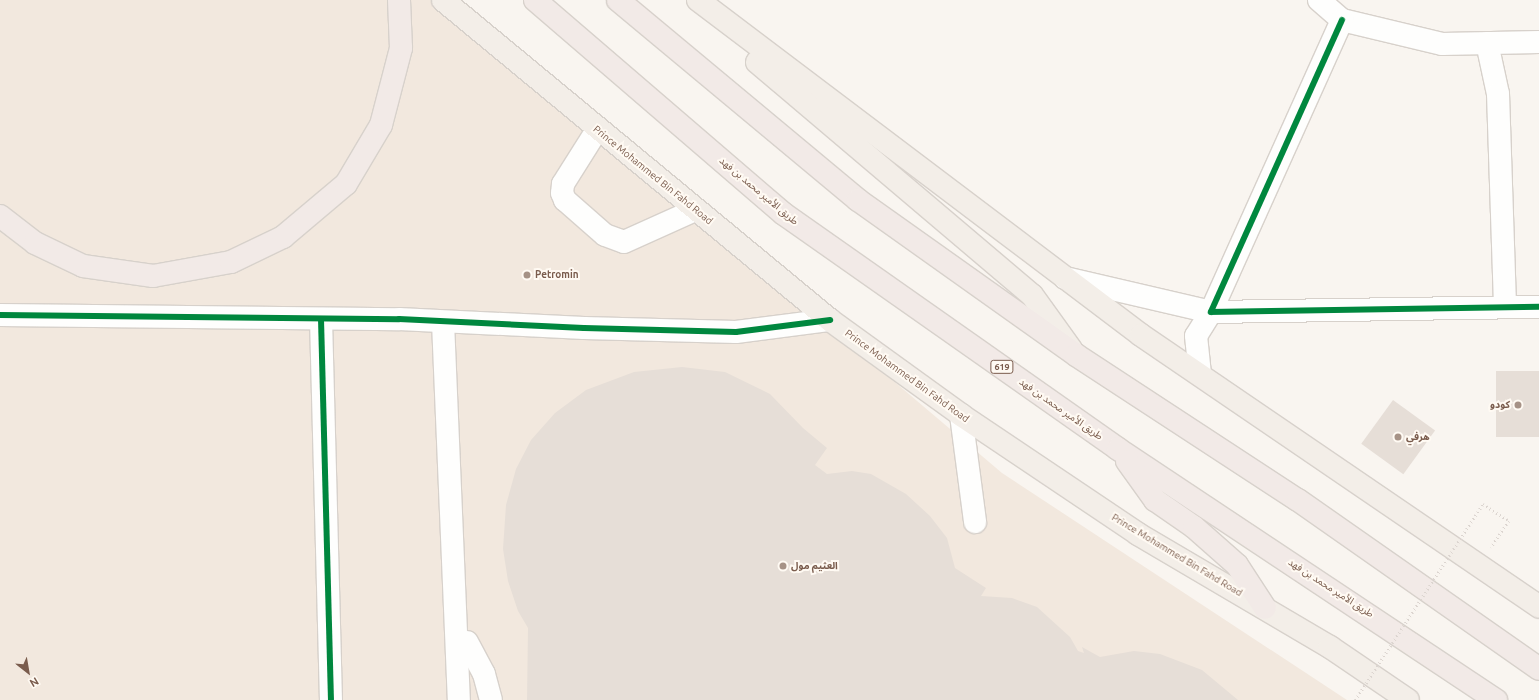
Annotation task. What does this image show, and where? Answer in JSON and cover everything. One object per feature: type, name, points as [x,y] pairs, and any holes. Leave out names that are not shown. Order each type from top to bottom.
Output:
[{"type":"highway","points":[[0,216],[35,243],[83,266],[153,276],[231,262],[283,237],[346,184],[381,125],[401,48],[399,0]]},
{"type":"highway","name":"طريق الأمير محمد بن فهد","points":[[535,0],[784,214],[1118,449],[1496,700]]},
{"type":"highway","points":[[618,0],[858,200],[1076,355],[1298,500],[1539,669]]},
{"type":"highway","points":[[1118,449],[1155,500],[1194,527],[1237,565],[1265,608]]},
{"type":"main road","name":"Prince Mohammed Bin Fahd Road","points":[[443,0],[597,130],[830,320],[960,415],[1138,534],[1330,647],[1408,700]]},
{"type":"main road","points":[[688,0],[822,118],[1032,295],[1076,355]]},
{"type":"main road","points":[[698,0],[1065,278],[1200,375],[1539,607]]},
{"type":"street","points":[[1319,0],[1342,20],[1442,44],[1539,42]]},
{"type":"street","points":[[1200,375],[1196,336],[1211,312],[1342,20]]},
{"type":"street","points":[[1487,43],[1498,94],[1505,307]]},
{"type":"street","points":[[597,130],[563,184],[562,193],[565,200],[605,236],[624,242],[696,210]]},
{"type":"street","points":[[1065,278],[1211,312],[1539,307]]},
{"type":"street","points":[[0,315],[322,319],[736,332],[830,320]]},
{"type":"street","points":[[322,319],[331,700]]},
{"type":"street","points":[[443,322],[459,700]]},
{"type":"street","points":[[960,415],[975,522]]},
{"type":"street","points":[[467,642],[484,674],[491,700]]},
{"type":"path","points":[[1355,700],[1483,504],[1509,521],[1480,566]]},
{"type":"shaded area","points":[[0,0],[444,0],[1002,473],[1347,700],[0,700]]},
{"type":"building","points":[[682,367],[725,372],[770,394],[803,428],[827,448],[815,465],[827,474],[852,471],[871,474],[906,494],[930,516],[947,538],[955,568],[986,588],[981,596],[1012,598],[1037,607],[1070,637],[1078,651],[1084,653],[1082,647],[1100,657],[1134,651],[1160,654],[1202,670],[1238,700],[527,700],[528,628],[518,611],[508,581],[503,549],[506,505],[516,469],[531,440],[555,413],[586,390],[634,372]]},
{"type":"building","name":"كودو","points":[[1496,371],[1539,371],[1539,437],[1496,437]]},
{"type":"building","name":"هرفي","points":[[1393,400],[1435,431],[1403,474],[1361,444]]},
{"type":"cycle path","points":[[1342,20],[1211,312],[1539,307]]},
{"type":"cycle path","points":[[0,315],[399,319],[584,328],[736,332],[830,320]]},
{"type":"cycle path","points":[[321,319],[331,700]]},
{"type":"place","name":"Petromin","points":[[527,275]]},
{"type":"place","name":"كودو","points":[[1518,405]]},
{"type":"place","name":"هرفي","points":[[1398,437]]},
{"type":"place","name":"العثيم مول","points":[[783,566]]}]
